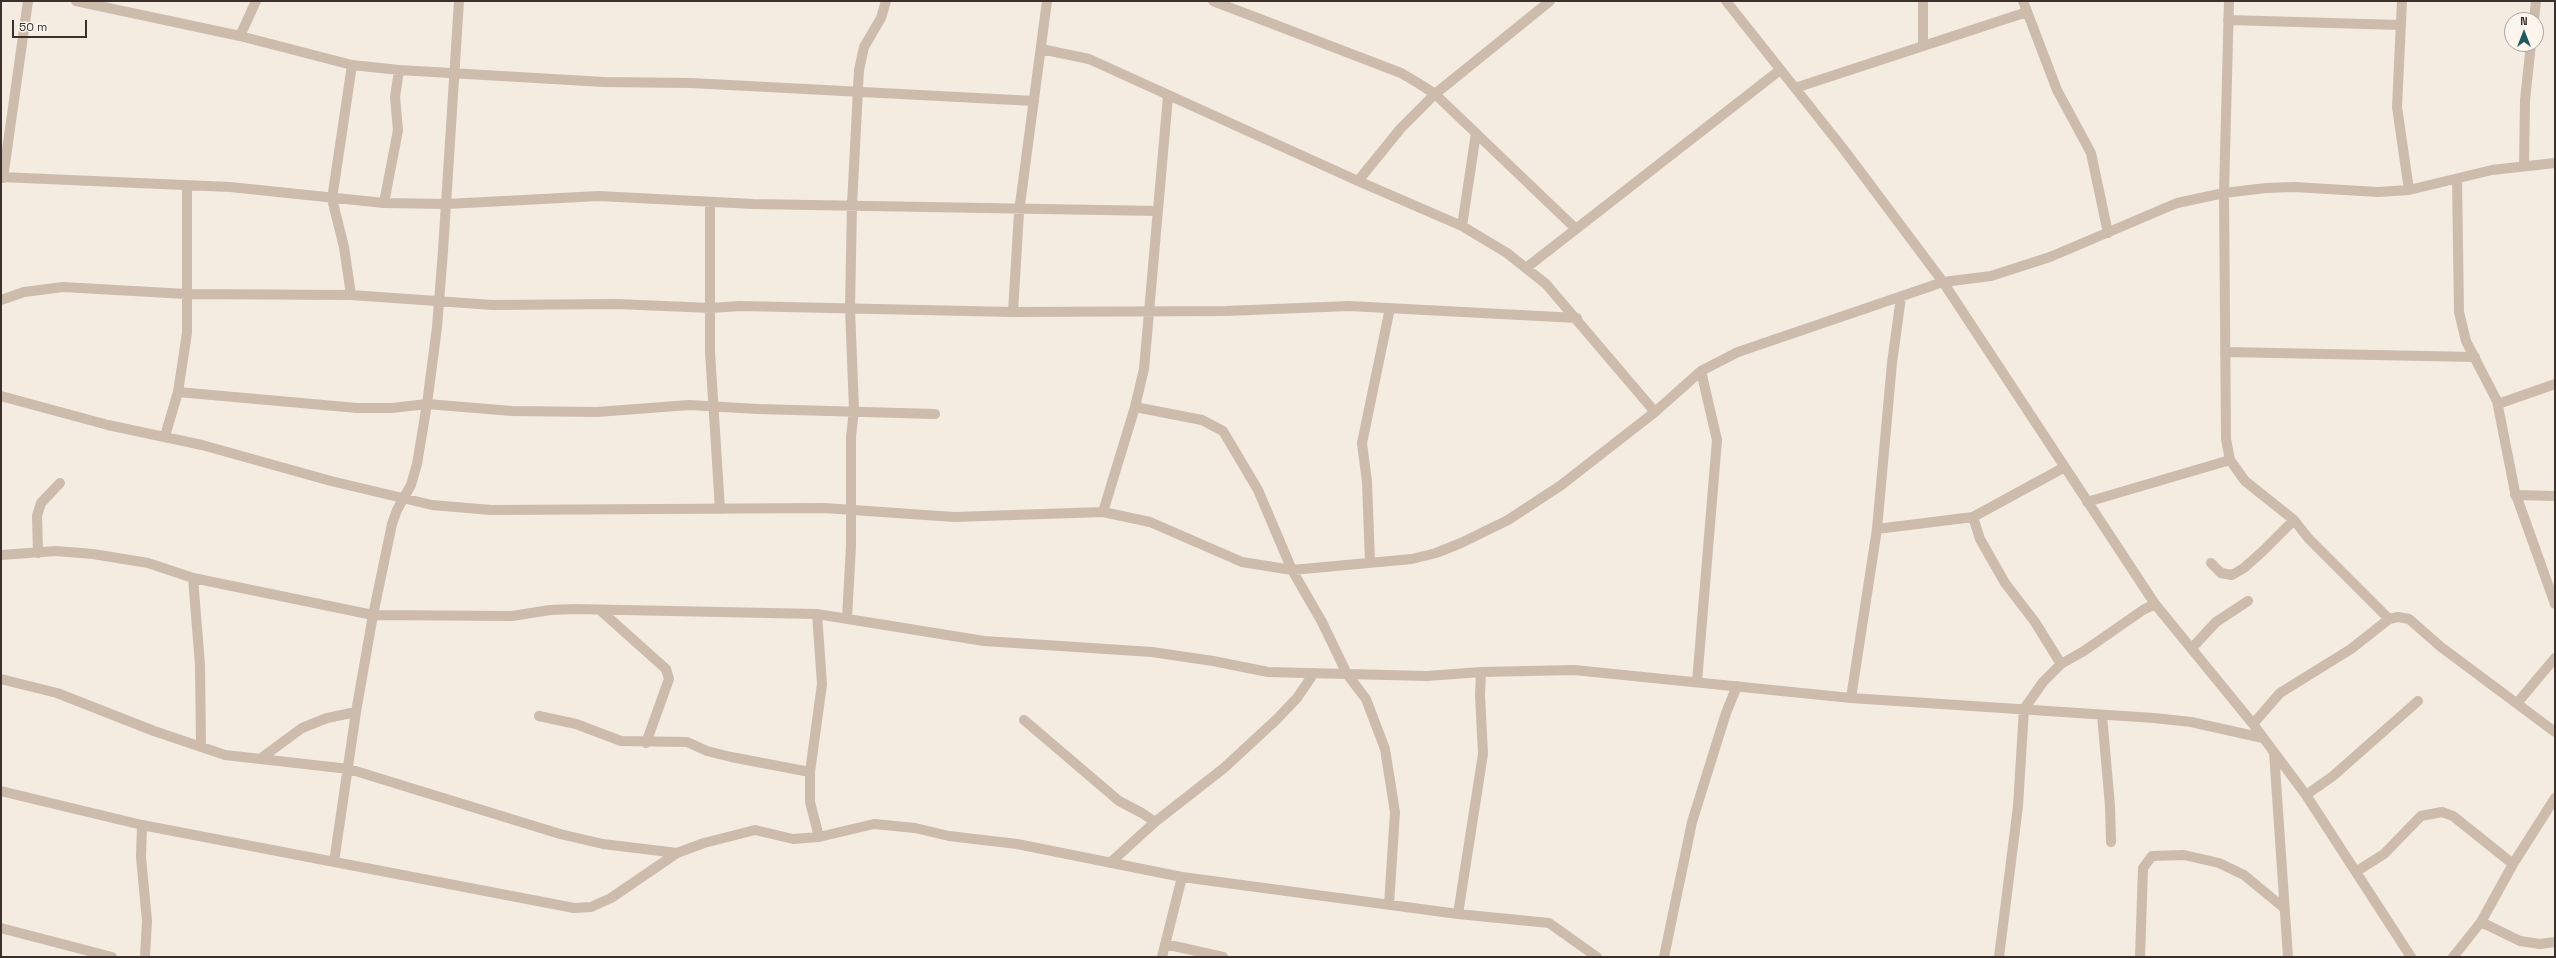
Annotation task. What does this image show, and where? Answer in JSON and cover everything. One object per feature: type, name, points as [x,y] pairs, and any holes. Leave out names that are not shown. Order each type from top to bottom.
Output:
[{"type":"street","points":[[28,1],[2,177],[147,183],[187,187],[230,187],[332,199],[384,203],[447,204],[600,196],[710,202],[1019,210],[1158,211]]},
{"type":"street","points":[[76,1],[240,36],[352,65],[399,70],[455,74],[1034,101]]},
{"type":"street","points":[[240,36],[256,1]]},
{"type":"street","points":[[334,862],[349,769],[356,712],[373,615],[396,510],[412,485],[427,404],[439,302],[447,204],[459,1]]},
{"type":"street","points":[[847,618],[854,410],[850,308],[852,205],[859,70],[864,47],[881,18],[886,1]]},
{"type":"street","points":[[1013,312],[1019,210],[1047,1]]},
{"type":"street","points":[[1213,1],[1401,73],[1435,94],[1576,229]]},
{"type":"street","points":[[1358,181],[1401,128],[1435,94],[1550,1]]},
{"type":"street","points":[[1726,1],[1845,151],[1943,282],[2063,468],[2155,604],[2253,724],[2306,795],[2357,871],[2377,907],[2411,957]]},
{"type":"street","points":[[1923,1],[1923,45]]},
{"type":"street","points":[[2023,1],[2057,90],[2091,153],[2108,233]]},
{"type":"street","points":[[2229,1],[2224,193],[2226,439],[2230,460],[2245,481],[2294,520],[2309,539],[2389,619]]},
{"type":"street","points":[[2402,1],[2397,107],[2409,190]]},
{"type":"street","points":[[2535,12],[2536,1]]},
{"type":"street","points":[[1795,88],[2027,12]]},
{"type":"street","points":[[2228,20],[2400,25]]},
{"type":"street","points":[[1041,49],[1089,59],[1168,96],[1462,226],[1507,253],[1546,284],[1577,318],[1655,412]]},
{"type":"street","points":[[2524,166],[2525,100],[2530,52]]},
{"type":"street","points":[[350,295],[344,247],[332,199],[352,65]]},
{"type":"street","points":[[384,203],[398,130],[395,97],[399,70]]},
{"type":"street","points":[[1526,268],[1780,70]]},
{"type":"street","points":[[1103,512],[1135,407],[1144,368],[1168,96]]},
{"type":"street","points":[[1462,226],[1476,133]]},
{"type":"street","points":[[1,396],[108,424],[165,436],[432,505],[491,510],[851,509],[954,517],[1103,512],[1150,522],[1242,562],[1292,570],[1412,559],[1436,553],[1508,520],[1560,486],[1655,412],[1700,371],[1738,352],[1943,282],[1991,276],[2050,257],[2177,203],[2224,193],[2294,187],[2378,192],[2409,190],[2492,170],[2555,163]]},
{"type":"street","points":[[2457,179],[2459,312],[2466,341],[2498,404],[2516,495],[2555,604]]},
{"type":"street","points":[[165,436],[178,392],[187,334],[186,294],[189,237],[187,187]]},
{"type":"street","points":[[710,202],[710,352],[720,509]]},
{"type":"street","points":[[1,300],[24,292],[63,287],[186,294],[350,295],[493,305],[617,304],[711,308],[740,306],[1013,312],[1149,312],[1349,306],[1577,318]]},
{"type":"street","points":[[1851,698],[1877,529],[1892,363],[1901,297]]},
{"type":"street","points":[[1370,562],[1367,482],[1362,443],[1390,308]]},
{"type":"street","points":[[2225,352],[2475,358]]},
{"type":"street","points":[[1697,682],[1717,440],[1700,371]]},
{"type":"street","points":[[2498,404],[2555,384]]},
{"type":"street","points":[[178,392],[357,408],[392,408],[427,404],[512,411],[597,412],[688,405],[935,414]]},
{"type":"street","points":[[1135,407],[1202,420],[1223,431],[1258,490],[1292,570],[1322,622],[1347,674],[1366,699],[1385,749],[1395,812],[1389,904]]},
{"type":"street","points":[[2087,502],[2230,460]]},
{"type":"street","points":[[1877,529],[1973,517],[2063,468]]},
{"type":"street","points":[[38,553],[37,516],[41,503],[60,483]]},
{"type":"street","points":[[2516,495],[2555,496]]},
{"type":"street","points":[[1973,517],[1980,539],[2005,583],[2035,622],[2061,664]]},
{"type":"street","points":[[2211,564],[2220,574],[2232,575],[2244,568],[2294,520]]},
{"type":"street","points":[[1,555],[56,551],[93,554],[148,564],[193,578],[373,615],[512,616],[550,610],[817,614],[984,641],[1136,650],[1213,661],[1268,672],[1427,676],[1482,672],[1574,670],[1851,698],[2024,709],[2191,722],[2263,738]]},
{"type":"street","points":[[193,578],[200,664],[201,746]]},
{"type":"street","points":[[2192,648],[2216,622],[2248,601]]},
{"type":"street","points":[[1999,957],[2018,806],[2024,709],[2043,682],[2061,664],[2084,651],[2143,610],[2155,604]]},
{"type":"street","points":[[600,610],[666,669],[670,679],[646,743]]},
{"type":"street","points":[[817,614],[822,684],[810,772],[810,802],[819,837]]},
{"type":"street","points":[[2253,724],[2280,693],[2345,653],[2389,619],[2398,617],[2409,619],[2483,680],[2518,702],[2555,732]]},
{"type":"street","points":[[2518,702],[2555,658]]},
{"type":"street","points":[[1458,914],[1483,754],[1480,695],[1482,672]]},
{"type":"street","points":[[1110,862],[1155,822],[1224,768],[1277,719],[1297,698],[1314,673]]},
{"type":"street","points":[[1,679],[56,693],[154,731],[225,755],[349,769],[560,834],[603,844],[677,853]]},
{"type":"street","points":[[1664,957],[1692,822],[1726,713],[1737,686]]},
{"type":"street","points":[[2306,795],[2324,783],[2418,701]]},
{"type":"street","points":[[260,759],[302,728],[327,718],[356,712]]},
{"type":"street","points":[[2102,715],[2110,806],[2111,842]]},
{"type":"street","points":[[539,716],[576,724],[621,741],[646,743],[674,740],[687,742],[707,751],[731,757],[810,772]]},
{"type":"street","points":[[1024,720],[1119,802],[1142,813],[1155,822]]},
{"type":"street","points":[[2274,752],[2288,957]]},
{"type":"street","points":[[1,791],[142,825],[334,862],[422,881],[574,908],[591,907],[611,898],[677,853],[704,843],[755,830],[793,839],[819,837],[845,829],[881,824],[1017,844],[1182,876],[1458,914],[1524,919],[1549,923],[1597,957]]},
{"type":"street","points":[[2453,957],[2481,922],[2513,864],[2555,798]]},
{"type":"street","points":[[2357,871],[2384,854],[2420,816],[2442,812],[2453,816],[2513,864]]},
{"type":"street","points":[[142,825],[142,857],[147,921],[145,957]]},
{"type":"street","points":[[2140,957],[2143,868],[2152,856],[2184,855],[2218,862],[2244,875],[2284,908]]},
{"type":"street","points":[[1162,957],[1182,876]]},
{"type":"street","points":[[2481,922],[2520,941],[2540,944],[2555,942]]},
{"type":"street","points":[[1,928],[112,957]]},
{"type":"street","points":[[1165,944],[1223,957]]}]
